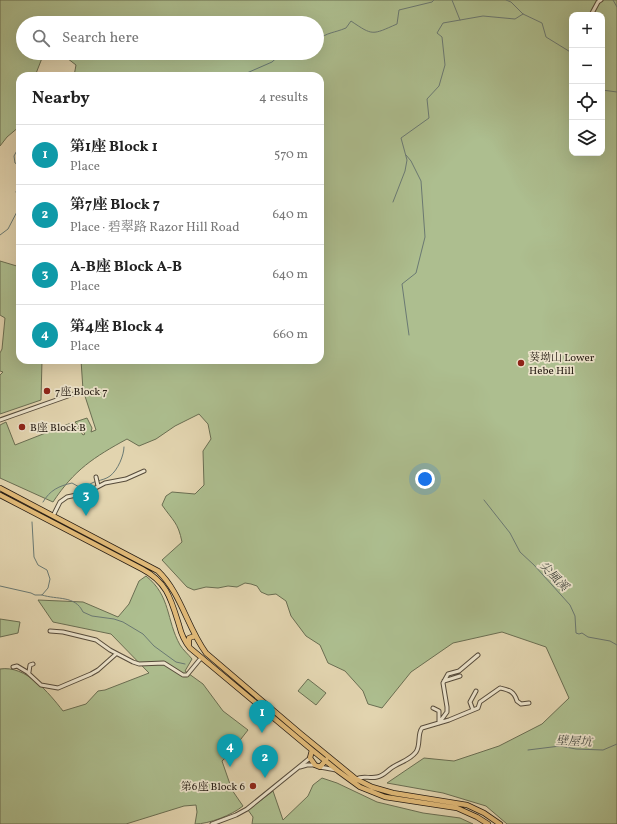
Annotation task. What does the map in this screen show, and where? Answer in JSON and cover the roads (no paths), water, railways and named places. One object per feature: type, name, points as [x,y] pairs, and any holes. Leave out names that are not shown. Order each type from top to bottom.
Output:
[{"type":"main road","points":[[0,488],[158,571],[165,578],[174,592],[195,636],[206,653],[321,751],[356,778],[372,787],[398,794],[467,805],[484,813],[500,824]]},
{"type":"main road","points":[[0,495],[155,577],[167,591],[182,636],[190,648],[312,750],[360,787],[388,798],[457,808],[470,813],[488,824]]},
{"type":"main road","points":[[190,648],[189,638],[195,636]]},
{"type":"main road","points":[[312,750],[310,758],[318,766],[326,760]]},
{"type":"main road","points":[[321,751],[326,760]]},
{"type":"street","points":[[593,12],[598,2],[601,0]]},
{"type":"street","points":[[0,420],[82,391]]},
{"type":"street","points":[[53,516],[60,502],[68,497],[86,493],[98,485],[126,479],[144,470]]},
{"type":"street","points":[[97,478],[98,485]]},
{"type":"street","points":[[50,631],[92,638],[116,654],[132,662],[140,664],[164,663],[183,675],[187,675],[201,658]]},
{"type":"street","points":[[13,667],[17,666],[27,672],[41,685],[58,688],[98,670],[116,654]]},
{"type":"street","points":[[439,723],[447,712],[443,684],[448,674],[459,671],[478,655]]},
{"type":"street","points":[[29,674],[28,668],[33,664]]},
{"type":"street","points":[[444,681],[460,676]]},
{"type":"street","points":[[356,778],[361,776],[374,778],[383,775],[396,764],[403,763],[412,757],[417,750],[420,731],[422,728],[478,708],[480,702],[500,688],[510,690],[515,695],[516,701],[521,704],[529,703]]},
{"type":"street","points":[[473,710],[470,702],[476,691]]},
{"type":"street","points":[[433,708],[439,711],[439,723]]},
{"type":"street","points":[[212,824],[236,815],[246,809],[310,758]]},
{"type":"street","points":[[298,767],[308,765],[338,771]]},
{"type":"street","points":[[372,787],[374,778]]},
{"type":"waterway","points":[[324,36],[346,28],[351,21],[364,29],[377,32],[397,24],[399,10],[432,2],[434,0]]},
{"type":"waterway","points":[[452,0],[460,20]]},
{"type":"waterway","points":[[506,0],[511,2],[523,14],[542,23],[546,37],[569,51]]},
{"type":"waterway","points":[[613,0],[617,7]]},
{"type":"waterway","points":[[393,202],[405,171],[407,160],[401,138],[429,118],[427,99],[439,86],[445,65],[442,37],[437,33],[443,23],[483,16],[515,19],[523,14]]},
{"type":"waterway","points":[[249,72],[274,60]]},
{"type":"waterway","points":[[605,90],[617,92]]},
{"type":"waterway","points":[[16,152],[14,156],[16,164]]},
{"type":"waterway","points":[[406,155],[411,161],[421,181],[425,237],[416,273],[402,284],[409,335]]},
{"type":"waterway","points":[[0,235],[8,229],[16,214]]},
{"type":"waterway","points":[[43,502],[55,489],[72,483],[84,489],[94,482],[110,476],[116,470],[120,462],[124,447]]},
{"type":"waterway","name":"尖風溪","points":[[484,500],[510,533],[520,552],[534,565],[570,605],[575,616],[576,633],[582,633],[588,637],[610,641],[617,645]]},
{"type":"waterway","points":[[0,586],[35,595],[42,595],[48,588],[50,579],[47,570],[38,565],[34,557],[32,522]]},
{"type":"waterway","points":[[42,595],[70,600],[80,607],[83,612],[92,616],[114,619],[123,622],[143,634],[154,646],[176,662],[185,664]]},
{"type":"waterway","name":"壁屋坑","points":[[528,750],[560,746],[576,749],[603,750],[617,744]]},
{"type":"place","name":"葵坳山 Lower Hebe Hill","points":[[521,363]]},
{"type":"place","name":"7座 Block 7","points":[[47,391]]},
{"type":"place","name":"B座 Block B","points":[[22,427]]},
{"type":"place","name":"A-B座 Block A-B","points":[[86,516]]},
{"type":"place","name":"第1座 Block 1","points":[[262,733]]},
{"type":"place","name":"第4座 Block 4","points":[[230,767]]},
{"type":"place","name":"第7座 Block 7","points":[[265,778]]},
{"type":"place","name":"第6座 Block 6","points":[[253,786]]}]
